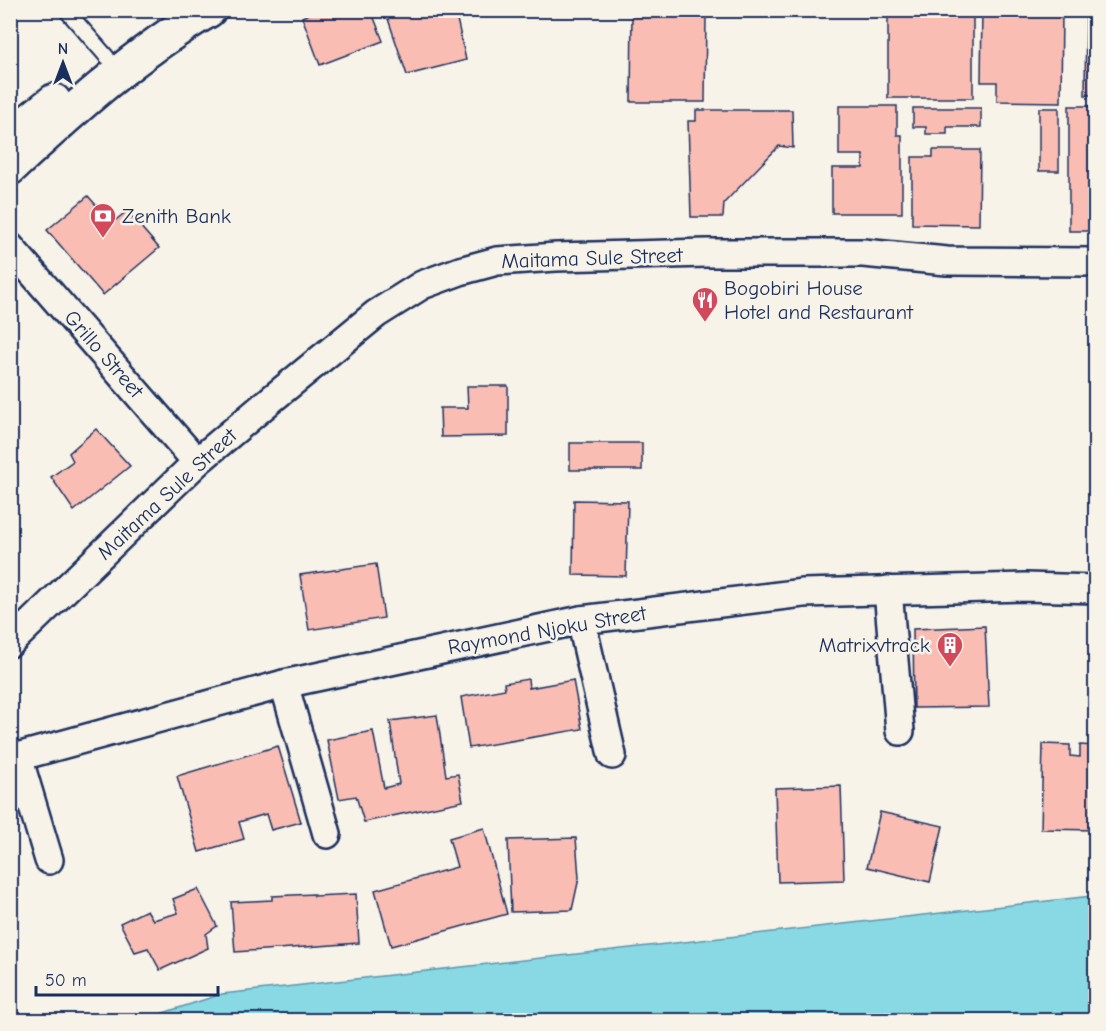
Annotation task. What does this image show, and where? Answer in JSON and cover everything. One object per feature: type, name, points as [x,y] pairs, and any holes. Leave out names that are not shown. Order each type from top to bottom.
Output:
[{"type":"main road","points":[[10,136],[107,57],[179,10]]},
{"type":"main road","points":[[10,168],[107,82],[153,45],[209,10]]},
{"type":"street","name":"Grillo Street","points":[[10,247],[197,462]]},
{"type":"street","name":"Maitama Sule Street","points":[[10,643],[197,462],[376,314],[422,285],[497,261],[556,257],[707,253],[863,253],[947,261],[1095,262]]},
{"type":"street","name":"Raymond Njoku Street","points":[[14,758],[284,684],[581,620],[803,592],[1025,587],[1095,589]]},
{"type":"street","points":[[888,590],[900,731]]},
{"type":"street","points":[[581,620],[612,756]]},
{"type":"street","points":[[284,684],[327,834]]},
{"type":"street","points":[[14,758],[49,860]]},
{"type":"lane","points":[[66,10],[107,57]]},
{"type":"water","points":[[1092,862],[1096,862],[1095,1020],[141,1020],[222,994],[1092,896]]},
{"type":"building","points":[[319,10],[371,10],[383,41],[320,65],[302,17]]},
{"type":"building","points":[[385,10],[455,10],[466,60],[407,75]]},
{"type":"building","points":[[632,10],[693,10],[693,13],[706,13],[705,102],[631,102]]},
{"type":"building","points":[[888,10],[973,12],[973,98],[888,98]]},
{"type":"building","points":[[982,10],[1062,10],[1061,102],[997,101],[997,82],[981,82]]},
{"type":"building","points":[[1086,10],[1096,10],[1096,95],[1085,95]]},
{"type":"building","points":[[839,106],[897,106],[897,135],[902,135],[902,213],[832,213],[832,168],[863,168],[863,155],[839,155]]},
{"type":"building","points":[[1069,106],[1096,106],[1096,231],[1069,231]]},
{"type":"building","points":[[913,108],[981,108],[981,127],[947,127],[947,134],[926,134],[926,127],[913,127]]},
{"type":"building","points":[[1039,108],[1059,108],[1059,171],[1039,171]]},
{"type":"building","points":[[696,110],[792,110],[793,148],[779,146],[724,203],[723,217],[691,217],[688,121],[696,121]]},
{"type":"building","points":[[933,150],[980,150],[979,225],[912,224],[912,157],[933,157]]},
{"type":"building","name":"Zenith Bank","points":[[88,196],[112,223],[127,211],[159,248],[103,295],[47,230]]},
{"type":"building","points":[[467,386],[508,386],[508,436],[441,437],[440,408],[468,408]]},
{"type":"building","points":[[96,429],[130,466],[74,511],[51,477],[73,461],[69,453]]},
{"type":"building","points":[[570,443],[642,443],[642,470],[570,470]]},
{"type":"building","points":[[574,500],[628,501],[626,576],[573,575]]},
{"type":"building","points":[[376,564],[384,618],[309,630],[300,575]]},
{"type":"building","name":"Matrixvtrack","points":[[985,626],[989,707],[914,708],[913,629]]},
{"type":"building","points":[[528,679],[529,688],[573,680],[582,729],[469,748],[461,697],[505,689],[504,683]]},
{"type":"building","points":[[437,715],[446,776],[458,774],[463,801],[364,822],[356,796],[339,799],[327,740],[373,731],[384,788],[399,784],[390,721]]},
{"type":"building","points":[[1043,744],[1070,745],[1070,756],[1080,757],[1080,745],[1096,746],[1096,830],[1041,829]]},
{"type":"building","points":[[278,746],[301,822],[271,830],[266,814],[239,822],[244,839],[199,852],[177,776]]},
{"type":"building","points":[[841,786],[844,880],[778,882],[775,788]]},
{"type":"building","points":[[880,812],[943,826],[930,882],[867,867]]},
{"type":"building","points":[[484,828],[507,914],[391,946],[375,890],[457,867],[449,838]]},
{"type":"building","points":[[576,838],[579,878],[572,910],[511,912],[508,840]]},
{"type":"building","points":[[198,889],[217,926],[206,934],[208,948],[160,970],[148,948],[135,952],[120,923],[147,910],[153,920],[178,913],[173,899]]},
{"type":"building","points":[[314,894],[314,896],[356,894],[359,943],[235,952],[231,902],[272,900],[272,896]]},
{"type":"place","name":"Zenith Bank","points":[[103,239]]},
{"type":"place","name":"Bogobiri House Hotel and Restaurant","points":[[705,323]]},
{"type":"place","name":"Matrixvtrack","points":[[950,668]]}]
